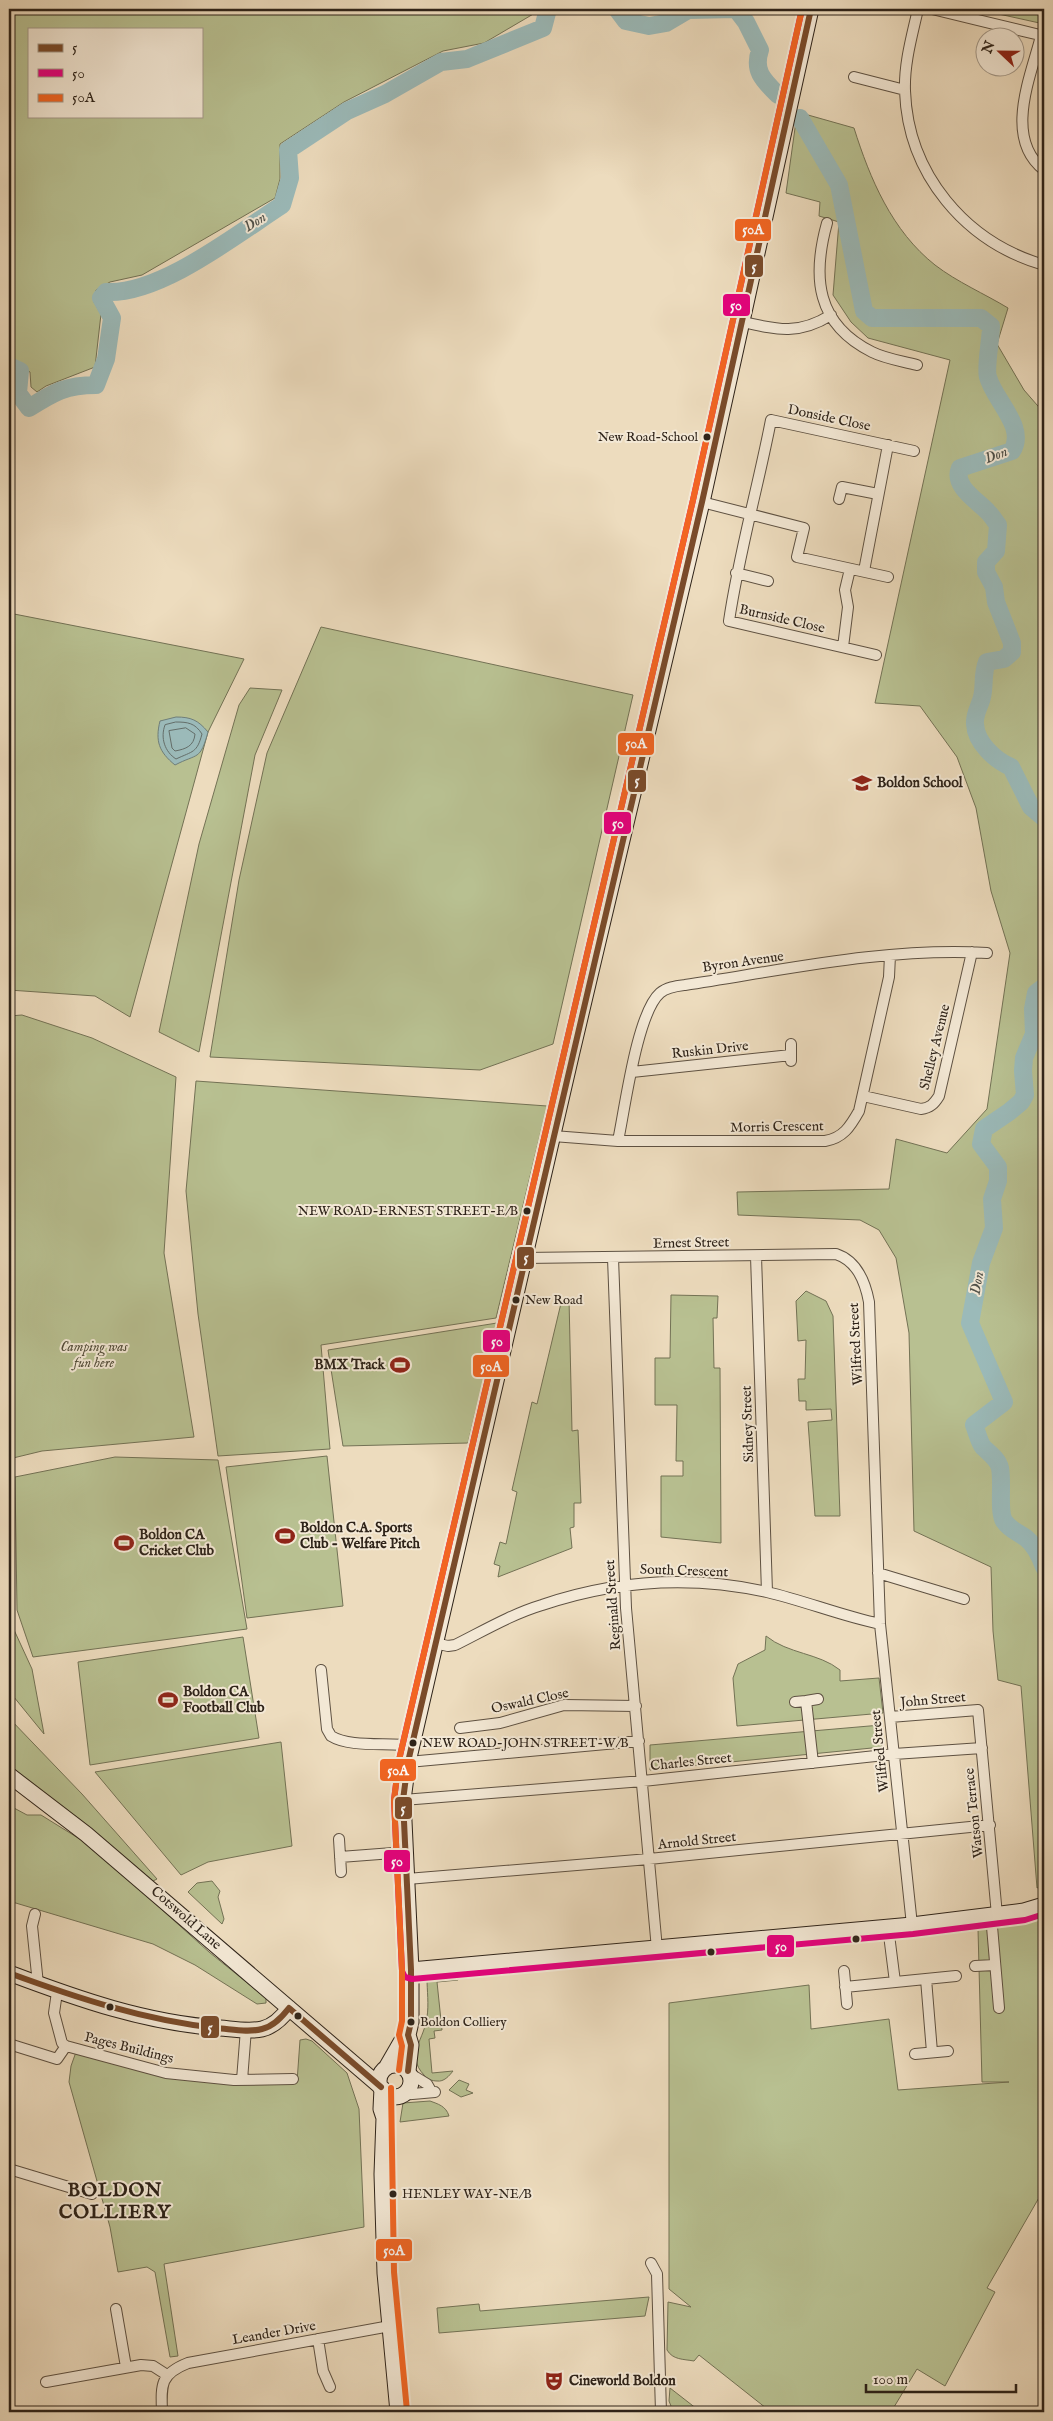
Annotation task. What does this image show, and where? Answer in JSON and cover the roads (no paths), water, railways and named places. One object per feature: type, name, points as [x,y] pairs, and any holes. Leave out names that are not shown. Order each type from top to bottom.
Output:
[{"type":"main road","points":[[398,2412],[385,2273],[382,2185],[384,2118],[381,2109],[380,2077],[401,2042],[408,2036],[412,2022],[403,1800],[408,1762],[434,1643],[702,502],[811,9]]},
{"type":"main road","name":"Cotswold Lane","points":[[9,1775],[86,1834],[338,2051],[359,2066],[363,2073],[381,2087]]},
{"type":"main road","points":[[411,1970],[912,1925],[1024,1911],[1044,1905]]},
{"type":"main road","points":[[9,1973],[57,1992],[131,2014],[207,2027],[246,2030],[261,2029],[270,2026],[281,2018],[289,2008]]},
{"type":"main road","points":[[384,2118],[399,2096],[409,2088],[411,2078],[408,2072],[411,2045],[408,2036]]},
{"type":"main road","points":[[385,2068],[395,2065],[408,2072]]},
{"type":"main road","name":"Cotswold Lane","points":[[359,2066],[385,2068]]},
{"type":"main road","points":[[381,2087],[388,2094],[399,2096]]},
{"type":"street","points":[[918,9],[907,59],[905,90],[909,124],[914,142],[940,194],[970,227],[986,239],[1023,259],[1044,265]]},
{"type":"street","points":[[932,9],[1043,36],[1024,104],[1022,129],[1028,151],[1044,170]]},
{"type":"street","points":[[854,77],[905,90]]},
{"type":"street","points":[[827,223],[818,266],[821,292],[831,315],[841,328],[860,345],[887,358],[917,364]]},
{"type":"street","points":[[743,322],[789,330],[816,324],[831,315]]},
{"type":"street","name":"Donside Close","points":[[749,514],[758,488],[771,420],[914,451]]},
{"type":"street","points":[[864,571],[888,445]]},
{"type":"street","points":[[839,499],[842,487],[878,494]]},
{"type":"street","points":[[702,502],[804,528],[797,557],[888,577]]},
{"type":"street","name":"Burnside Close","points":[[749,514],[736,573],[729,621],[876,655]]},
{"type":"street","points":[[843,647],[848,607],[846,590],[850,569]]},
{"type":"street","points":[[736,573],[768,581]]},
{"type":"street","name":"Shelley Avenue","points":[[862,1096],[921,1109],[935,1102],[972,952]]},
{"type":"street","name":"Byron Avenue","points":[[618,1141],[647,1010],[661,992],[672,987],[890,955],[987,953]]},
{"type":"street","name":"Morris Crescent","points":[[553,1136],[618,1141],[825,1141],[838,1139],[850,1127],[859,1111],[889,977],[890,955]]},
{"type":"street","name":"Ruskin Drive","points":[[632,1072],[791,1059],[790,1044]]},
{"type":"street","name":"Ernest Street","points":[[524,1258],[836,1254],[856,1266]]},
{"type":"street","name":"Sidney Street","points":[[756,1256],[767,1592]]},
{"type":"street","name":"Reginald Street","points":[[613,1258],[625,1584],[657,1949]]},
{"type":"street","name":"Wilfred Street","points":[[856,1266],[866,1288],[869,1302],[880,1624],[912,1925]]},
{"type":"street","points":[[878,1573],[964,1599]]},
{"type":"street","name":"South Crescent","points":[[434,1643],[448,1646],[455,1644],[542,1605],[625,1584],[673,1582],[721,1585],[767,1592],[880,1624]]},
{"type":"street","points":[[321,1670],[327,1729],[331,1736],[346,1742],[413,1742]]},
{"type":"street","points":[[795,1702],[818,1699]]},
{"type":"street","points":[[806,1701],[813,1763]]},
{"type":"street","name":"Oswald Close","points":[[460,1728],[500,1723],[564,1706],[636,1706]]},
{"type":"street","name":"John Street","points":[[890,1717],[978,1710]]},
{"type":"street","name":"Watson Terrace","points":[[978,1710],[990,1825],[995,1965],[999,2008]]},
{"type":"street","points":[[408,1762],[639,1742]]},
{"type":"street","name":"Charles Street","points":[[403,1800],[643,1781],[894,1754],[982,1748]]},
{"type":"street","name":"Arnold Street","points":[[407,1879],[649,1859],[990,1825]]},
{"type":"street","points":[[339,1840],[342,1872]]},
{"type":"street","points":[[340,1858],[406,1852]]},
{"type":"street","points":[[35,1914],[32,1926],[38,1984]]},
{"type":"street","points":[[888,1927],[894,1982]]},
{"type":"street","points":[[975,1966],[995,1965]]},
{"type":"street","points":[[844,1971],[847,2004]]},
{"type":"street","points":[[846,1987],[956,1976]]},
{"type":"street","points":[[926,1979],[932,2052]]},
{"type":"street","name":"Pages Buildings","points":[[57,1992],[54,2014],[62,2043],[66,2046],[166,2073],[242,2080],[293,2079]]},
{"type":"street","points":[[242,2080],[246,2030]]},
{"type":"street","points":[[9,2044],[57,2059],[66,2046]]},
{"type":"street","points":[[915,2054],[948,2051]]},
{"type":"street","points":[[399,2096],[423,2094],[433,2091],[427,2084],[408,2072]]},
{"type":"street","points":[[9,2169],[92,2194]]},
{"type":"street","points":[[651,2263],[658,2274],[661,2412]]},
{"type":"street","points":[[116,2309],[126,2368]]},
{"type":"street","name":"Leander Drive","points":[[167,2375],[188,2363],[390,2326]]},
{"type":"street","points":[[318,2338],[323,2371],[330,2387]]},
{"type":"street","points":[[46,2382],[147,2365],[167,2375],[163,2383],[162,2412]]},
{"type":"water","points":[[176,717],[194,720],[208,732],[203,748],[197,755],[175,765],[162,751],[158,734],[160,721]]},
{"type":"waterway","name":"Don","points":[[9,366],[20,371],[18,393],[29,408],[61,390],[76,386],[96,385],[106,359],[112,318],[101,298],[106,292],[127,290],[150,284],[174,273],[221,246],[282,205],[290,178],[288,150],[347,111],[385,94],[441,62],[467,59],[543,28],[548,9]]},
{"type":"waterway","name":"Don","points":[[617,9],[626,21],[649,26],[666,23],[688,10],[736,9],[746,22],[760,50],[758,64],[761,75],[778,95]]},
{"type":"waterway","name":"Don","points":[[800,118],[839,185],[864,311],[872,318],[981,318],[991,326],[987,373],[991,386],[1013,423],[1016,442],[1012,451],[960,468],[958,475],[967,493],[998,525],[996,551],[986,562],[986,572],[994,587],[996,602],[1012,643],[1012,652],[1004,659],[987,662],[983,693],[975,717],[975,724],[979,738],[987,750],[1011,767],[1031,807],[1044,818]]},
{"type":"waterway","name":"Don","points":[[1044,987],[1036,993],[1033,1009],[1034,1034],[1024,1058],[1025,1095],[1021,1102],[1009,1112],[984,1129],[981,1144],[998,1167],[998,1181],[992,1199],[994,1228],[981,1263],[970,1323],[1004,1402],[974,1425],[983,1447],[995,1459],[1000,1468],[1001,1511],[1004,1521],[1032,1544],[1044,1567]]},
{"type":"place","name":"New Road-School","points":[[707,437]]},
{"type":"place","name":"Boldon School","points":[[862,783]]},
{"type":"place","name":"NEW ROAD-ERNEST STREET-E/B","points":[[527,1211]]},
{"type":"place","name":"New Road","points":[[516,1300]]},
{"type":"place","name":"BMX Track","points":[[400,1365]]},
{"type":"place","name":"Boldon C.A. Sports Club - Welfare Pitch","points":[[285,1536]]},
{"type":"place","name":"Boldon CA Cricket Club","points":[[124,1543]]},
{"type":"place","name":"Boldon CA Football Club","points":[[168,1700]]},
{"type":"place","name":"NEW ROAD-JOHN STREET-W/B","points":[[413,1743]]},
{"type":"place","name":"Boldon Colliery","points":[[411,2022]]},
{"type":"place","name":"HENLEY WAY-NE/B","points":[[393,2194]]},
{"type":"place","name":"Cineworld Boldon","points":[[554,2381]]},
{"type":"district","name":"BOLDON COLLIERY","points":[[115,2202]]},
{"type":"park label","name":"Camping was fun here","points":[[94,1355]]}]
